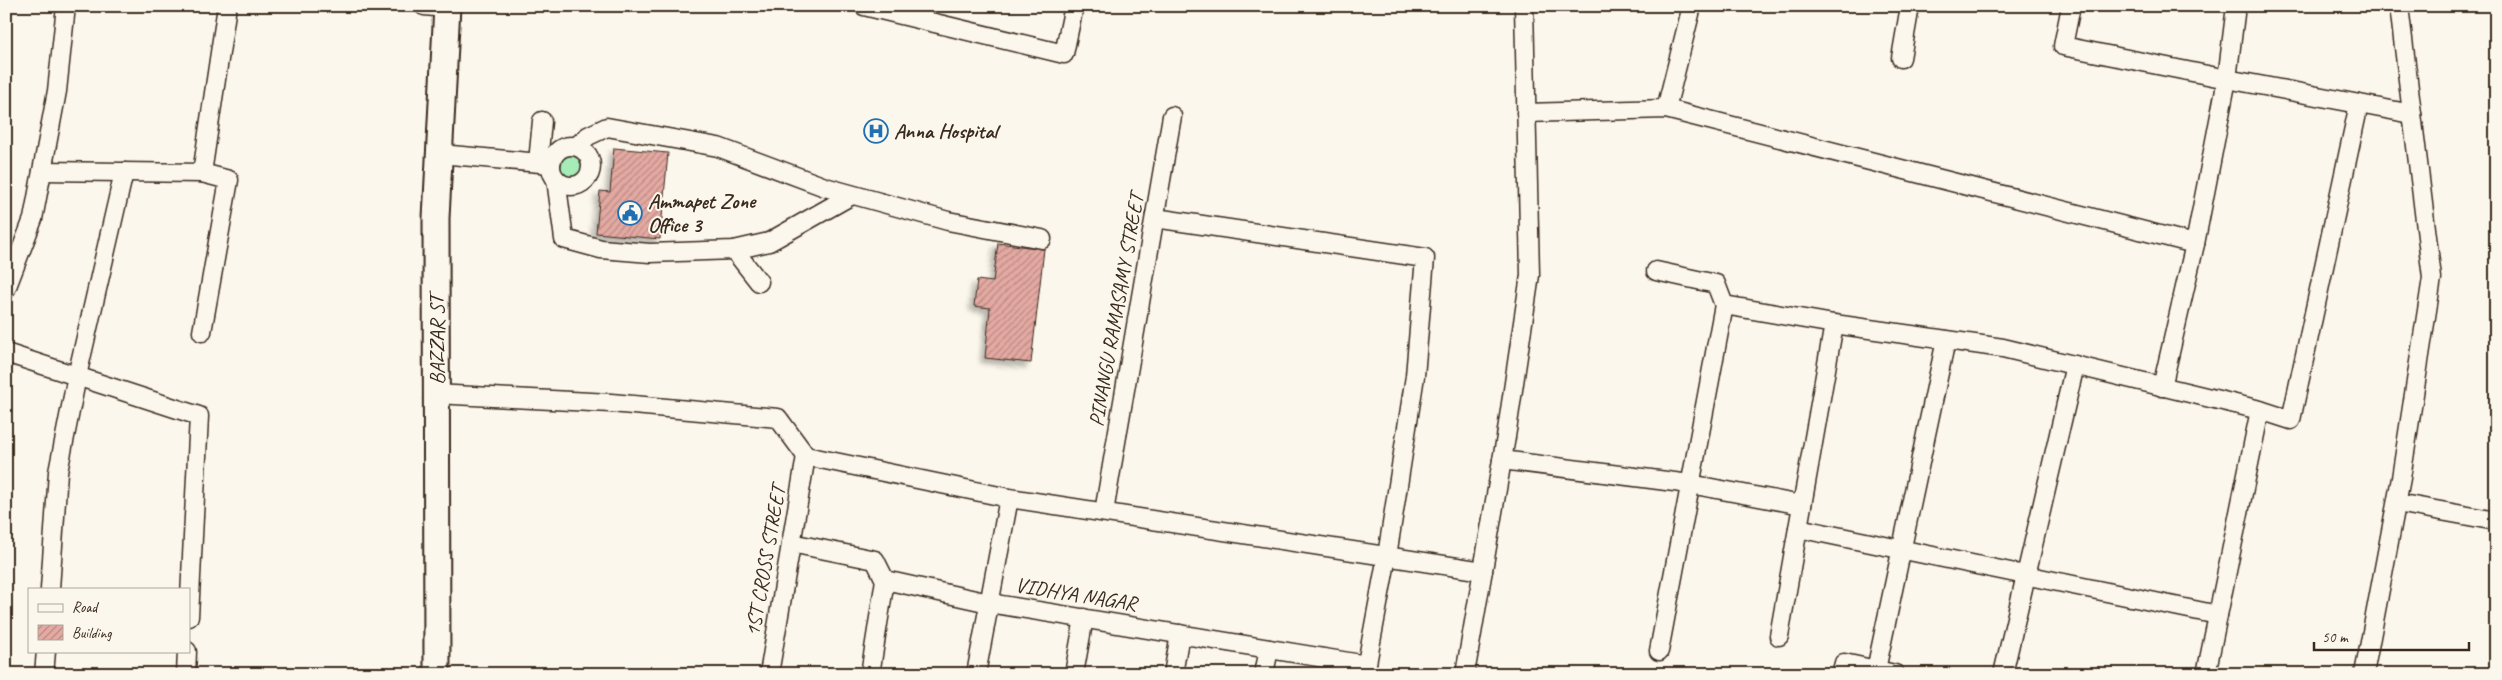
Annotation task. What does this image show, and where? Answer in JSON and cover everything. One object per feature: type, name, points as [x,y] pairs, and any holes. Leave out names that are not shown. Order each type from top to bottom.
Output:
[{"type":"main road","name":"BAZZAR ST","points":[[437,674],[436,218],[440,154],[440,7]]},
{"type":"street","points":[[6,289],[33,219],[57,91],[66,6]]},
{"type":"street","points":[[202,173],[227,6]]},
{"type":"street","points":[[864,6],[905,11],[1064,54],[1074,6]]},
{"type":"street","points":[[1465,674],[1502,460],[1530,275],[1524,6]]},
{"type":"street","points":[[1666,109],[1692,6]]},
{"type":"street","points":[[1901,58],[1910,6]]},
{"type":"street","points":[[2071,6],[2063,46],[2412,114]]},
{"type":"street","points":[[2162,386],[2195,244],[2227,79],[2236,6]]},
{"type":"street","points":[[2364,674],[2397,503],[2432,278],[2399,6]]},
{"type":"street","points":[[1724,305],[1834,324],[2003,348],[2260,410],[2291,420],[2359,104]]},
{"type":"street","points":[[1526,113],[1666,109],[2195,244]]},
{"type":"street","name":"PINANGU RAMASAMY STREET","points":[[1104,512],[1172,116]]},
{"type":"street","points":[[542,121],[548,168],[564,239],[601,249],[650,253],[734,250],[769,242],[852,195]]},
{"type":"street","points":[[577,146],[588,136],[607,127],[718,147],[825,187],[852,195],[948,221],[1042,239]]},
{"type":"street","points":[[440,154],[548,168],[567,186],[574,186],[586,180],[589,174],[590,160],[583,149],[577,146],[564,146],[558,149],[548,168]]},
{"type":"street","points":[[42,171],[202,173],[229,180],[202,332]]},
{"type":"street","points":[[50,588],[58,472],[77,376],[124,172]]},
{"type":"street","points":[[1155,218],[1425,258],[1415,376],[1387,556],[1366,670]]},
{"type":"street","points":[[734,250],[759,282]]},
{"type":"street","points":[[1656,271],[1716,284],[1724,305],[1659,651]]},
{"type":"street","points":[[1779,636],[1834,324]]},
{"type":"street","points":[[1876,670],[1900,549],[1946,340]]},
{"type":"street","points":[[6,353],[199,416],[190,597]]},
{"type":"street","points":[[2003,674],[2074,365]]},
{"type":"street","points":[[436,394],[611,403],[778,418],[806,456],[1009,498],[1483,570]]},
{"type":"street","points":[[2206,674],[2260,410]]},
{"type":"street","name":"1ST CROSS STREET","points":[[769,674],[806,456]]},
{"type":"street","points":[[1502,460],[1690,484],[1802,505]]},
{"type":"street","points":[[976,674],[1009,498]]},
{"type":"street","points":[[2397,503],[2496,521]]},
{"type":"street","points":[[1798,528],[2218,615]]},
{"type":"street","points":[[791,543],[876,560],[885,580],[870,674]]},
{"type":"street","name":"VIDHYA NAGAR","points":[[885,580],[989,602],[1269,649],[1366,670]]},
{"type":"street","points":[[1074,674],[1084,618]]},
{"type":"street","points":[[1172,674],[1180,634]]},
{"type":"street","points":[[1264,674],[1269,649]]},
{"type":"street","points":[[44,674],[46,652]]},
{"type":"street","points":[[186,674],[187,652]]},
{"type":"street","points":[[1841,674],[1844,663],[1894,674]]},
{"type":"green space","points":[[571,152],[581,156],[585,166],[581,176],[571,180],[561,176],[557,166],[561,156]]},
{"type":"building","name":"Ammapet Zone Office 3","points":[[614,148],[668,153],[660,239],[596,233],[600,191],[610,192]]},
{"type":"building","points":[[998,243],[1044,249],[1031,363],[985,358],[990,308],[974,306],[977,280],[993,282]]},
{"type":"place","name":"Anna Hospital","points":[[876,131]]},
{"type":"place","name":"Ammapet Zone Office 3","points":[[630,213]]}]
